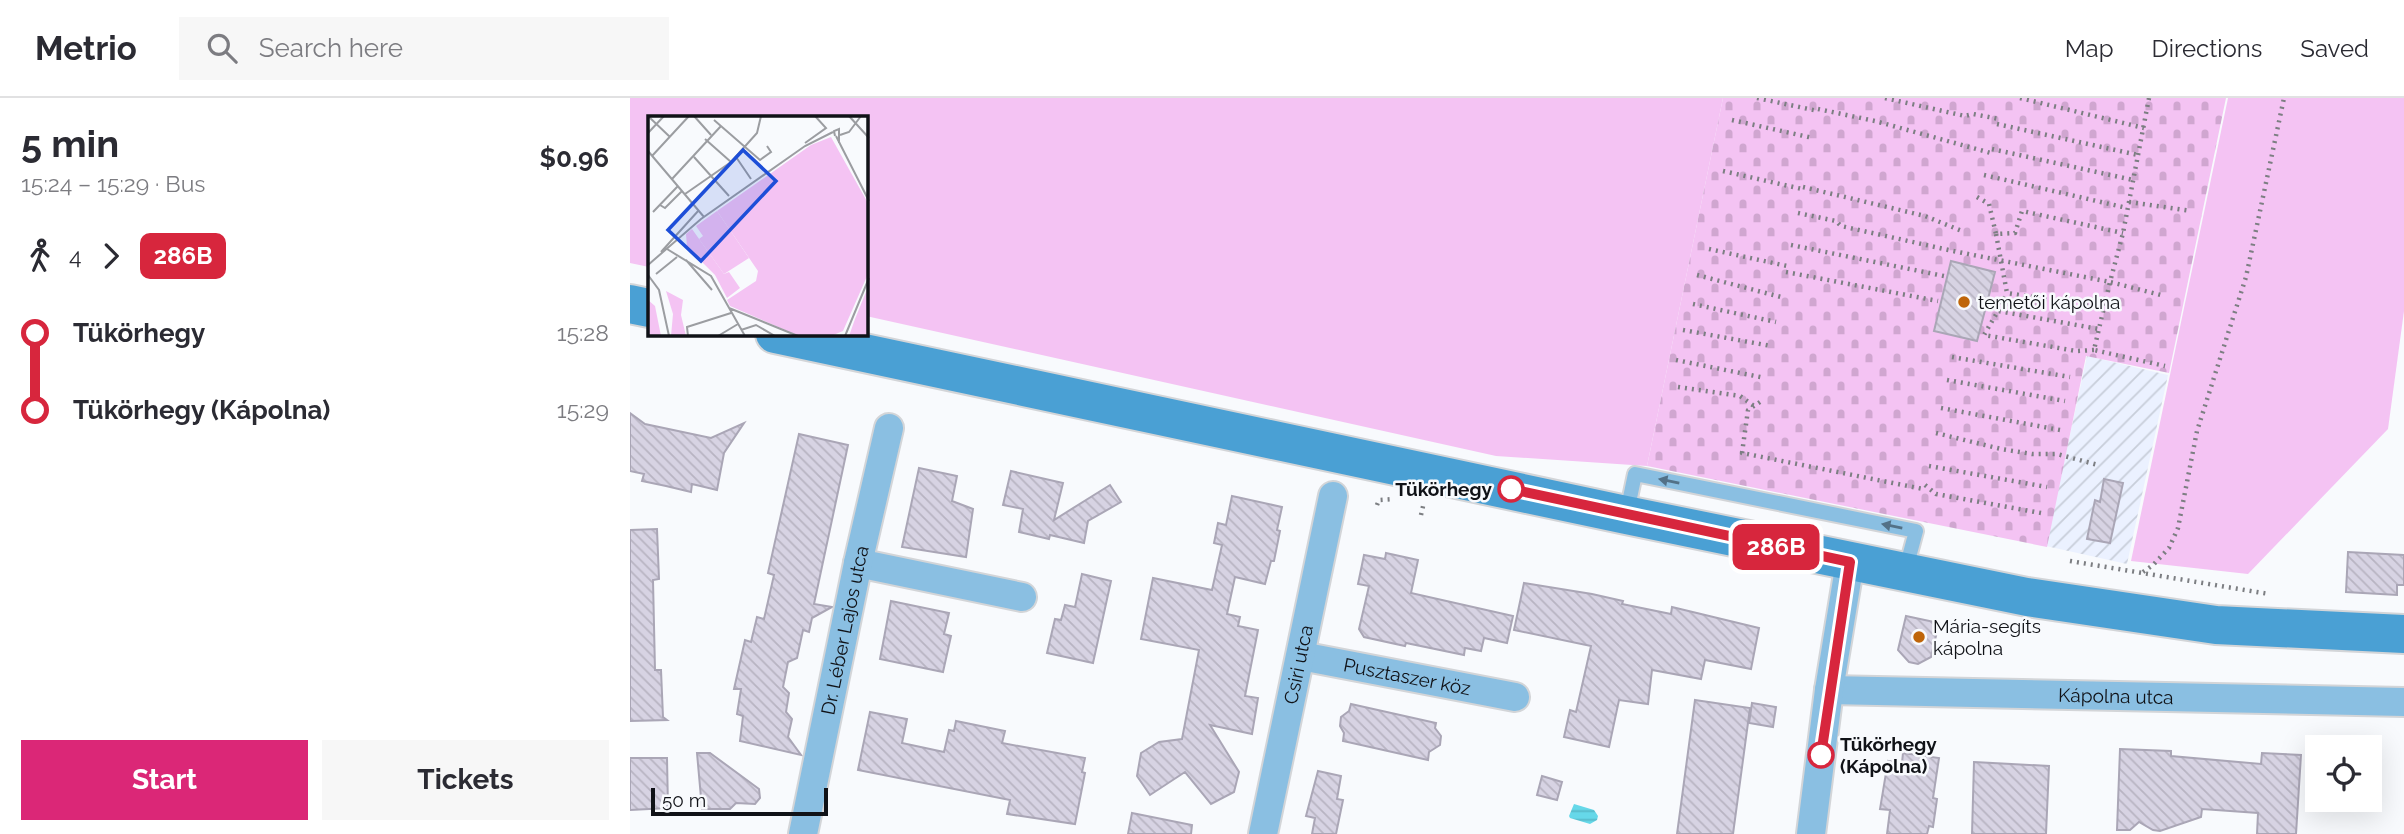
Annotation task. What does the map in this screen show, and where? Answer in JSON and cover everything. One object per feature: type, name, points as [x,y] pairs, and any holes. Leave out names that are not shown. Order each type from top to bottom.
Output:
[{"type":"main road","points":[[630,304],[648,308]]},
{"type":"main road","points":[[785,336],[1626,515],[2027,597],[2216,625],[2404,634]]},
{"type":"street","name":"Dr. Léber Lajos utca","points":[[803,834],[858,563],[889,428]]},
{"type":"street","name":"Csiri utca","points":[[1263,834],[1334,496]]},
{"type":"street","points":[[1811,834],[1829,690],[1850,562]]},
{"type":"street","points":[[858,563],[1022,597]]},
{"type":"street","name":"Pusztaszer köz","points":[[1301,656],[1515,697]]},
{"type":"street","name":"Kápolna utca","points":[[1829,690],[2404,702]]},
{"type":"lane","points":[[1626,515],[1635,474],[1916,531],[1904,573]]},
{"type":"path","points":[[1757,98],[1875,121],[1991,151],[2133,180]]},
{"type":"path","points":[[1885,98],[1965,117],[1973,114],[2138,155]]},
{"type":"path","points":[[2020,98],[2144,128]]},
{"type":"path","points":[[2094,350],[2123,233],[2150,98]]},
{"type":"path","points":[[2143,572],[2169,548],[2178,528],[2197,431],[2246,277],[2284,98]]},
{"type":"path","points":[[1732,120],[1813,138]]},
{"type":"path","points":[[1723,171],[1926,216],[1962,231]]},
{"type":"path","points":[[1984,175],[2128,205],[2191,211]]},
{"type":"path","points":[[1977,197],[1989,204],[2007,293],[1984,335],[2076,351],[2094,350],[2165,366]]},
{"type":"path","points":[[1996,234],[2015,233],[2022,211],[2123,233]]},
{"type":"path","points":[[1798,213],[1836,221],[1841,226],[2161,295]]},
{"type":"path","points":[[1791,245],[1944,276]]},
{"type":"path","points":[[1709,249],[1786,269],[1938,301]]},
{"type":"path","points":[[1698,275],[1781,297]]},
{"type":"path","points":[[2007,293],[2103,308]]},
{"type":"path","points":[[1693,304],[1776,321]]},
{"type":"path","points":[[1998,311],[2099,329]]},
{"type":"path","points":[[1683,331],[1771,346]]},
{"type":"path","points":[[1952,357],[2070,377]]},
{"type":"path","points":[[1676,360],[1765,378]]},
{"type":"path","points":[[1947,380],[2065,401]]},
{"type":"path","points":[[1678,387],[1740,396],[1754,406]]},
{"type":"path","points":[[1760,402],[1748,410],[1742,453],[1924,487],[1936,494],[2041,513]]},
{"type":"path","points":[[1941,408],[2060,430]]},
{"type":"path","points":[[1936,433],[2011,451],[2057,454],[2098,465]]},
{"type":"path","points":[[1929,466],[2047,487]]},
{"type":"path","points":[[2070,561],[2275,596]]},
{"type":"shaded area","points":[[2087,356],[2168,375],[2127,564],[2046,546]]},
{"type":"green space","points":[[630,98],[1723,98],[1647,466],[1496,456],[868,316],[868,116],[648,116],[648,267],[630,263]]},
{"type":"green space","points":[[1723,98],[2226,98],[2169,373],[2086,356],[2047,547],[1647,466]]},
{"type":"green space","points":[[2228,98],[2404,98],[2404,311],[2388,429],[2248,574],[2131,561]]},
{"type":"water","points":[[1574,804],[1594,810],[1598,816],[1597,820],[1590,824],[1570,818]]},
{"type":"building","name":"temetői kápolna","points":[[1951,261],[1995,272],[1977,341],[1934,331]]},
{"type":"building","points":[[630,413],[645,424],[711,438],[744,423],[724,453],[717,490],[692,484],[691,492],[642,481],[644,474],[630,471]]},
{"type":"building","points":[[799,434],[848,445],[814,604],[832,607],[812,618],[809,632],[803,630],[797,658],[788,662],[783,687],[789,693],[786,712],[792,719],[788,737],[801,755],[740,741],[743,716],[737,714],[741,689],[734,689],[745,640],[751,642],[757,617],[764,619],[774,575],[768,573]]},
{"type":"building","points":[[919,468],[957,476],[952,501],[973,509],[966,557],[902,547]]},
{"type":"building","points":[[1011,471],[1063,483],[1054,520],[1110,485],[1121,502],[1088,521],[1084,543],[1050,535],[1049,539],[1019,532],[1023,509],[1003,505]]},
{"type":"building","points":[[2104,479],[2123,483],[2110,543],[2087,539],[2095,500],[2100,502]]},
{"type":"building","points":[[1232,496],[1282,507],[1274,561],[1271,561],[1265,584],[1235,577],[1227,614],[1240,617],[1238,626],[1258,630],[1245,696],[1258,698],[1252,734],[1210,725],[1239,772],[1234,792],[1211,804],[1185,772],[1150,795],[1137,776],[1141,753],[1159,742],[1182,739],[1199,650],[1141,639],[1153,578],[1212,590],[1222,545],[1214,543],[1218,523],[1226,525]]},
{"type":"building","points":[[657,529],[659,579],[653,580],[655,670],[661,670],[663,717],[667,720],[630,721],[630,530]]},
{"type":"building","points":[[2348,552],[2404,555],[2404,585],[2397,585],[2397,595],[2346,592]]},
{"type":"building","points":[[1386,553],[1418,560],[1411,593],[1513,616],[1507,643],[1484,638],[1481,651],[1465,648],[1464,655],[1364,637],[1359,629],[1369,586],[1358,584],[1364,555],[1385,559]]},
{"type":"building","points":[[1082,574],[1111,581],[1093,663],[1047,653],[1055,619],[1061,620],[1065,605],[1075,607]]},
{"type":"building","points":[[1524,583],[1592,594],[1623,601],[1622,604],[1671,614],[1672,607],[1759,628],[1751,669],[1705,660],[1701,679],[1652,670],[1648,704],[1619,700],[1609,747],[1564,737],[1570,710],[1576,712],[1591,646],[1514,630]]},
{"type":"building","points":[[891,601],[949,613],[944,634],[951,636],[943,672],[880,659]]},
{"type":"building","name":"Mária-segíts kápolna","points":[[1906,616],[1939,623],[1931,657],[1918,664],[1909,662],[1898,650]]},
{"type":"building","points":[[1695,700],[1750,708],[1733,834],[1677,834]]},
{"type":"building","points":[[1752,703],[1776,707],[1773,727],[1749,723]]},
{"type":"building","points":[[1351,704],[1436,723],[1435,728],[1441,736],[1440,745],[1429,752],[1428,760],[1343,741],[1341,717],[1349,711]]},
{"type":"building","points":[[870,712],[907,719],[902,743],[944,752],[949,730],[954,731],[956,721],[1005,731],[1002,743],[1085,758],[1082,772],[1085,773],[1075,824],[1007,814],[1010,800],[858,770]]},
{"type":"building","points":[[2120,749],[2171,751],[2171,756],[2261,764],[2262,753],[2301,755],[2296,834],[2257,834],[2258,813],[2202,809],[2201,817],[2160,831],[2139,822],[2130,830],[2117,830]]},
{"type":"building","points":[[697,753],[710,753],[759,789],[760,798],[755,804],[736,803],[730,809],[702,809]]},
{"type":"building","points":[[1903,753],[1939,758],[1933,798],[1937,799],[1933,827],[1929,826],[1927,834],[1887,834],[1890,810],[1880,809],[1888,761],[1902,763]]},
{"type":"building","points":[[630,758],[667,758],[668,808],[630,810]]},
{"type":"building","points":[[1974,762],[2049,766],[2046,834],[1972,834]]},
{"type":"building","points":[[1318,771],[1341,776],[1337,799],[1343,800],[1336,834],[1312,834],[1315,818],[1306,816]]},
{"type":"building","points":[[1542,776],[1562,782],[1557,800],[1537,795]]},
{"type":"building","points":[[1132,813],[1192,825],[1191,834],[1128,834]]},
{"type":"bus line","name":"286B","points":[[1511,489],[1850,562],[1821,755]]},
{"type":"place","name":"temetői kápolna","points":[[1964,302]]},
{"type":"place","name":"Tükörhegy","points":[[1511,489]]},
{"type":"place","name":"Mária-segíts kápolna","points":[[1919,637]]},
{"type":"place","name":"Tükörhegy (Kápolna)","points":[[1821,755]]}]
